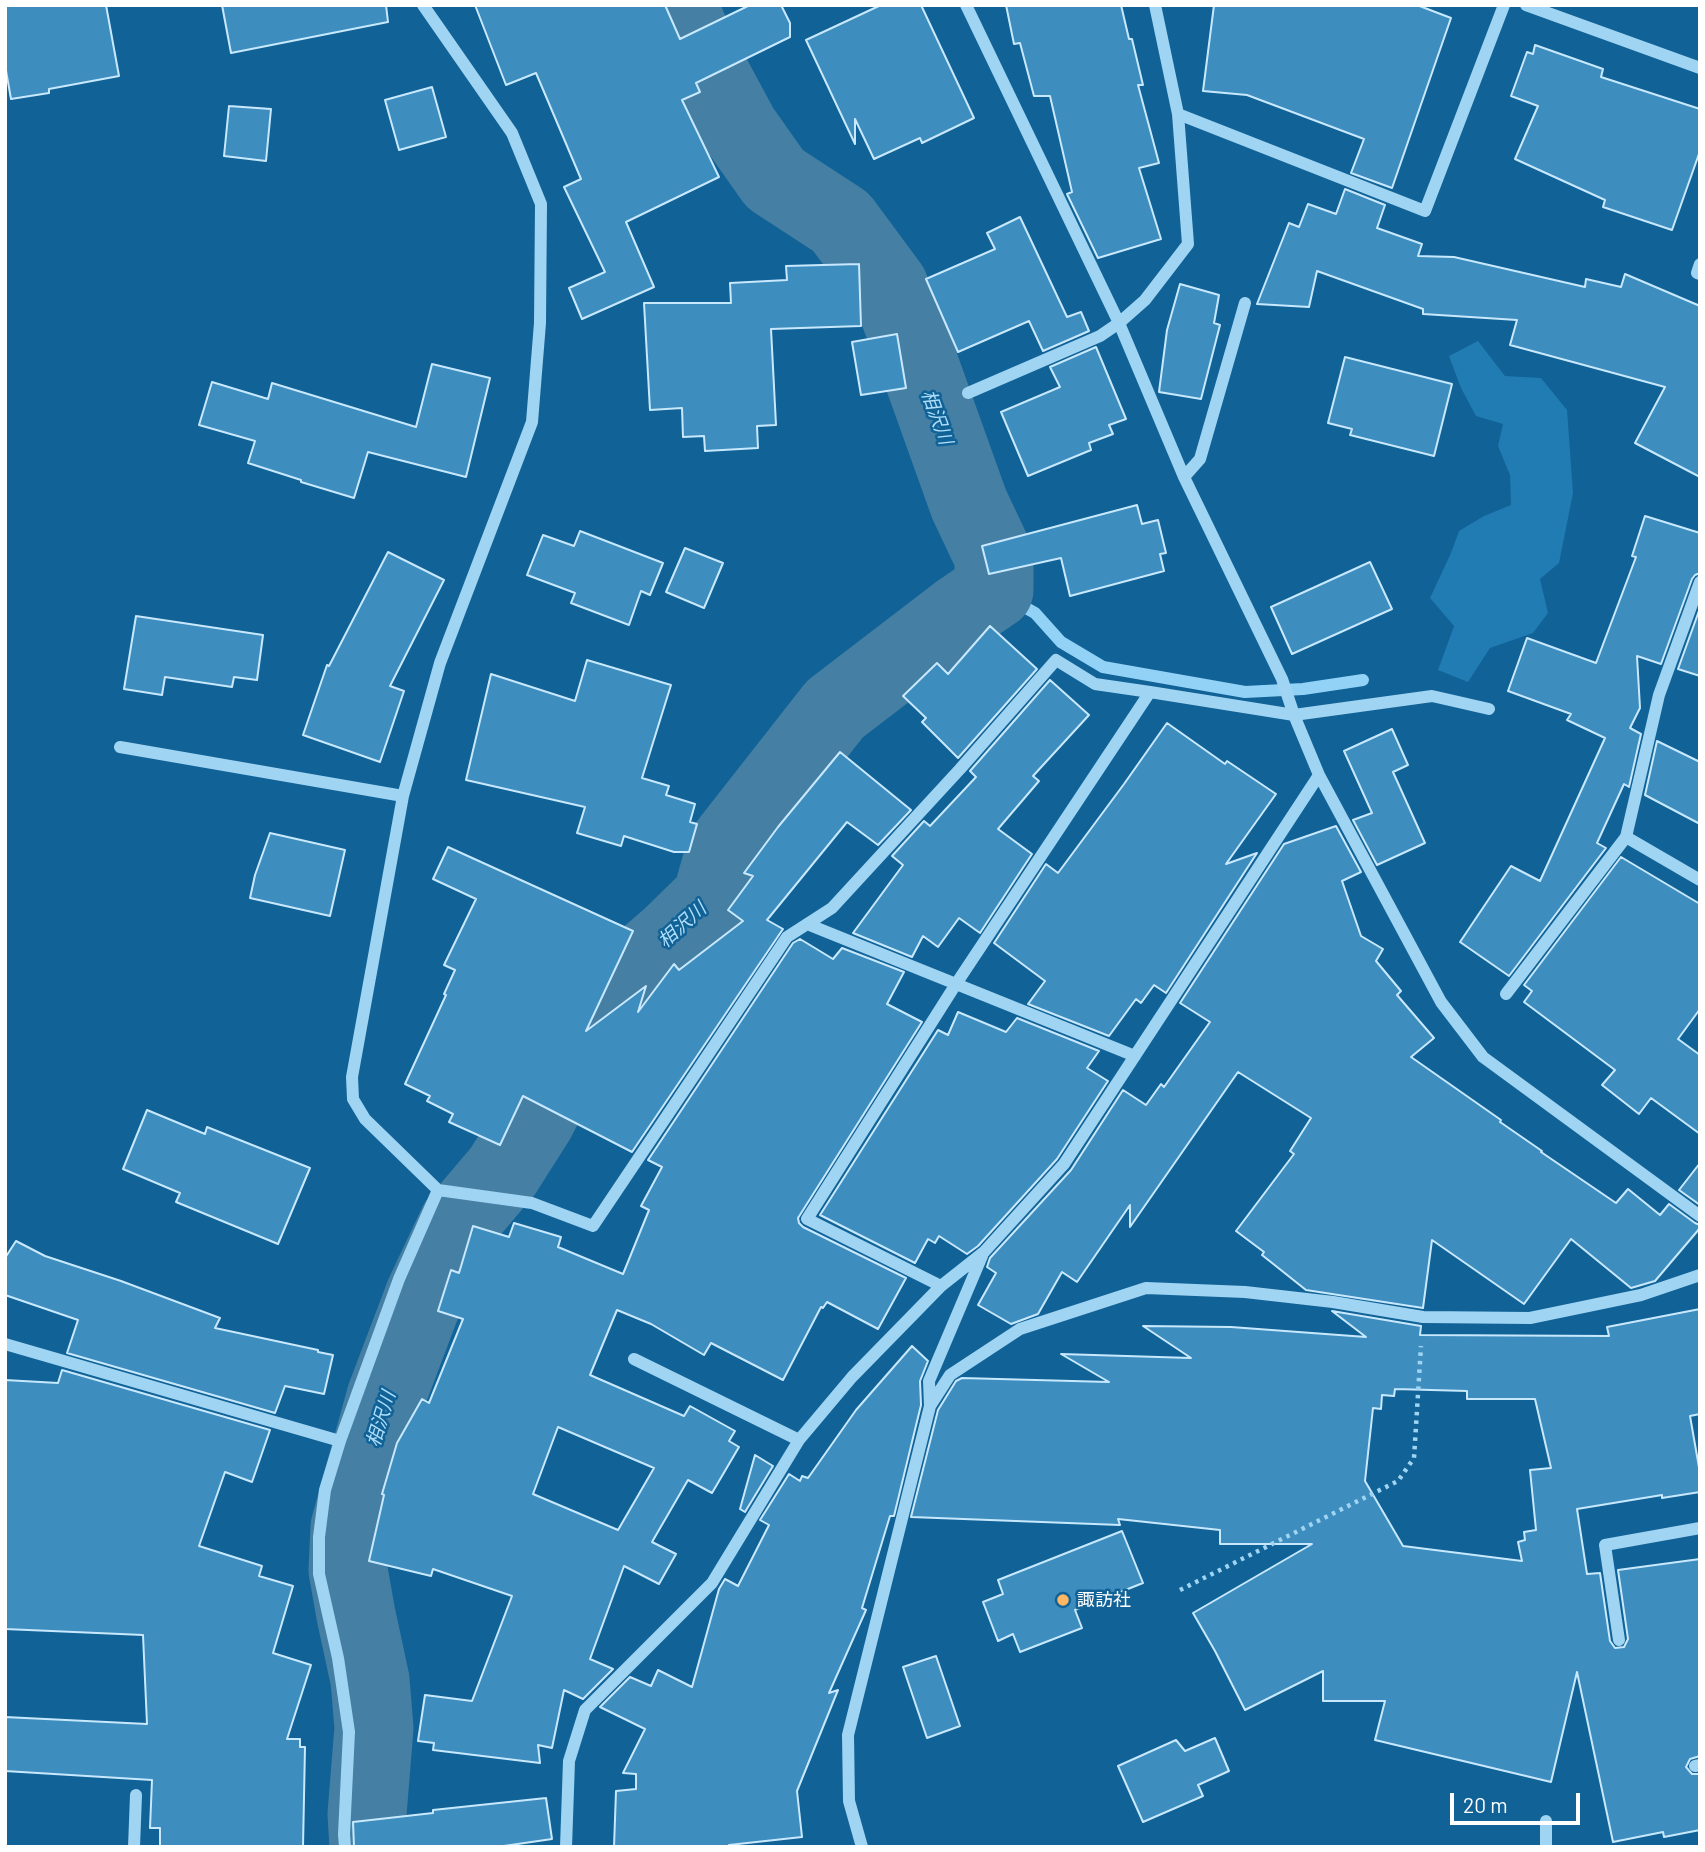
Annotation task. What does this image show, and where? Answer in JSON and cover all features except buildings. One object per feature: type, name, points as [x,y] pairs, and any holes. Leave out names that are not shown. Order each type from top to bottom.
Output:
[{"type":"street","points":[[423,5],[512,133],[541,204],[540,323],[533,422],[440,663],[403,796],[352,1077],[353,1099],[365,1119],[438,1190],[532,1203],[593,1226],[787,937],[832,908],[1056,660],[1096,684],[1294,715],[1432,696],[1489,709]]},
{"type":"street","points":[[966,5],[1119,323],[1184,477],[1282,679],[1319,775],[1441,1002],[1483,1057],[1700,1216]]},
{"type":"street","points":[[968,393],[1100,336],[1144,300],[1188,244],[1178,114],[1155,5]]},
{"type":"street","points":[[1178,114],[1425,211],[1504,5]]},
{"type":"street","points":[[1526,5],[1700,68]]},
{"type":"street","points":[[1700,264],[1697,273],[1700,274]]},
{"type":"street","points":[[1184,477],[1200,459],[1244,303]]},
{"type":"street","points":[[1507,994],[1626,838],[1659,695],[1700,582]]},
{"type":"street","points":[[941,1286],[807,1219],[957,984],[1150,692]]},
{"type":"street","points":[[120,747],[403,796]]},
{"type":"street","points":[[566,1847],[569,1761],[584,1710],[712,1583],[799,1440],[852,1377],[941,1286],[984,1252],[1063,1164],[1319,775]]},
{"type":"street","points":[[1626,838],[1700,880]]},
{"type":"street","points":[[807,923],[1135,1056]]},
{"type":"street","points":[[345,1847],[349,1732],[338,1658],[319,1574],[319,1537],[326,1490],[340,1441],[399,1279],[438,1190]]},
{"type":"street","points":[[862,1847],[849,1801],[848,1735],[930,1406],[929,1381],[984,1252]]},
{"type":"street","points":[[930,1406],[950,1375],[1020,1329],[1146,1288],[1244,1292],[1333,1302],[1423,1317],[1530,1318],[1641,1295],[1700,1275]]},
{"type":"street","points":[[5,1344],[340,1441]]},
{"type":"street","points":[[634,1360],[799,1440]]},
{"type":"street","points":[[1619,1640],[1605,1545],[1700,1528]]},
{"type":"street","points":[[134,1847],[136,1796]]},
{"type":"street","points":[[1546,1821],[1546,1847]]},
{"type":"path","points":[[1180,1590],[1398,1481],[1414,1458],[1423,1317]]},
{"type":"shaded area","points":[[1478,341],[1505,376],[1541,378],[1567,410],[1573,493],[1559,563],[1540,579],[1548,613],[1533,633],[1490,648],[1468,682],[1438,670],[1454,626],[1430,598],[1459,531],[1484,516],[1511,505],[1510,475],[1498,446],[1503,424],[1476,416],[1461,388],[1449,356]]},
{"type":"waterway","name":"相沢川","points":[[369,1847],[367,1814],[374,1728],[370,1680],[348,1570],[350,1527],[386,1397],[425,1294],[458,1224],[503,1171],[536,1119],[597,1002],[670,939],[712,898],[726,848],[835,709],[994,590],[994,557],[969,504],[889,287],[841,222],[775,179],[739,128],[695,46],[678,5]]},
{"type":"waterway","points":[[994,590],[1035,613],[1061,642],[1103,667],[1245,692],[1303,689],[1363,680]]},
{"type":"place","name":"諏訪社","points":[[1063,1600]]}]
